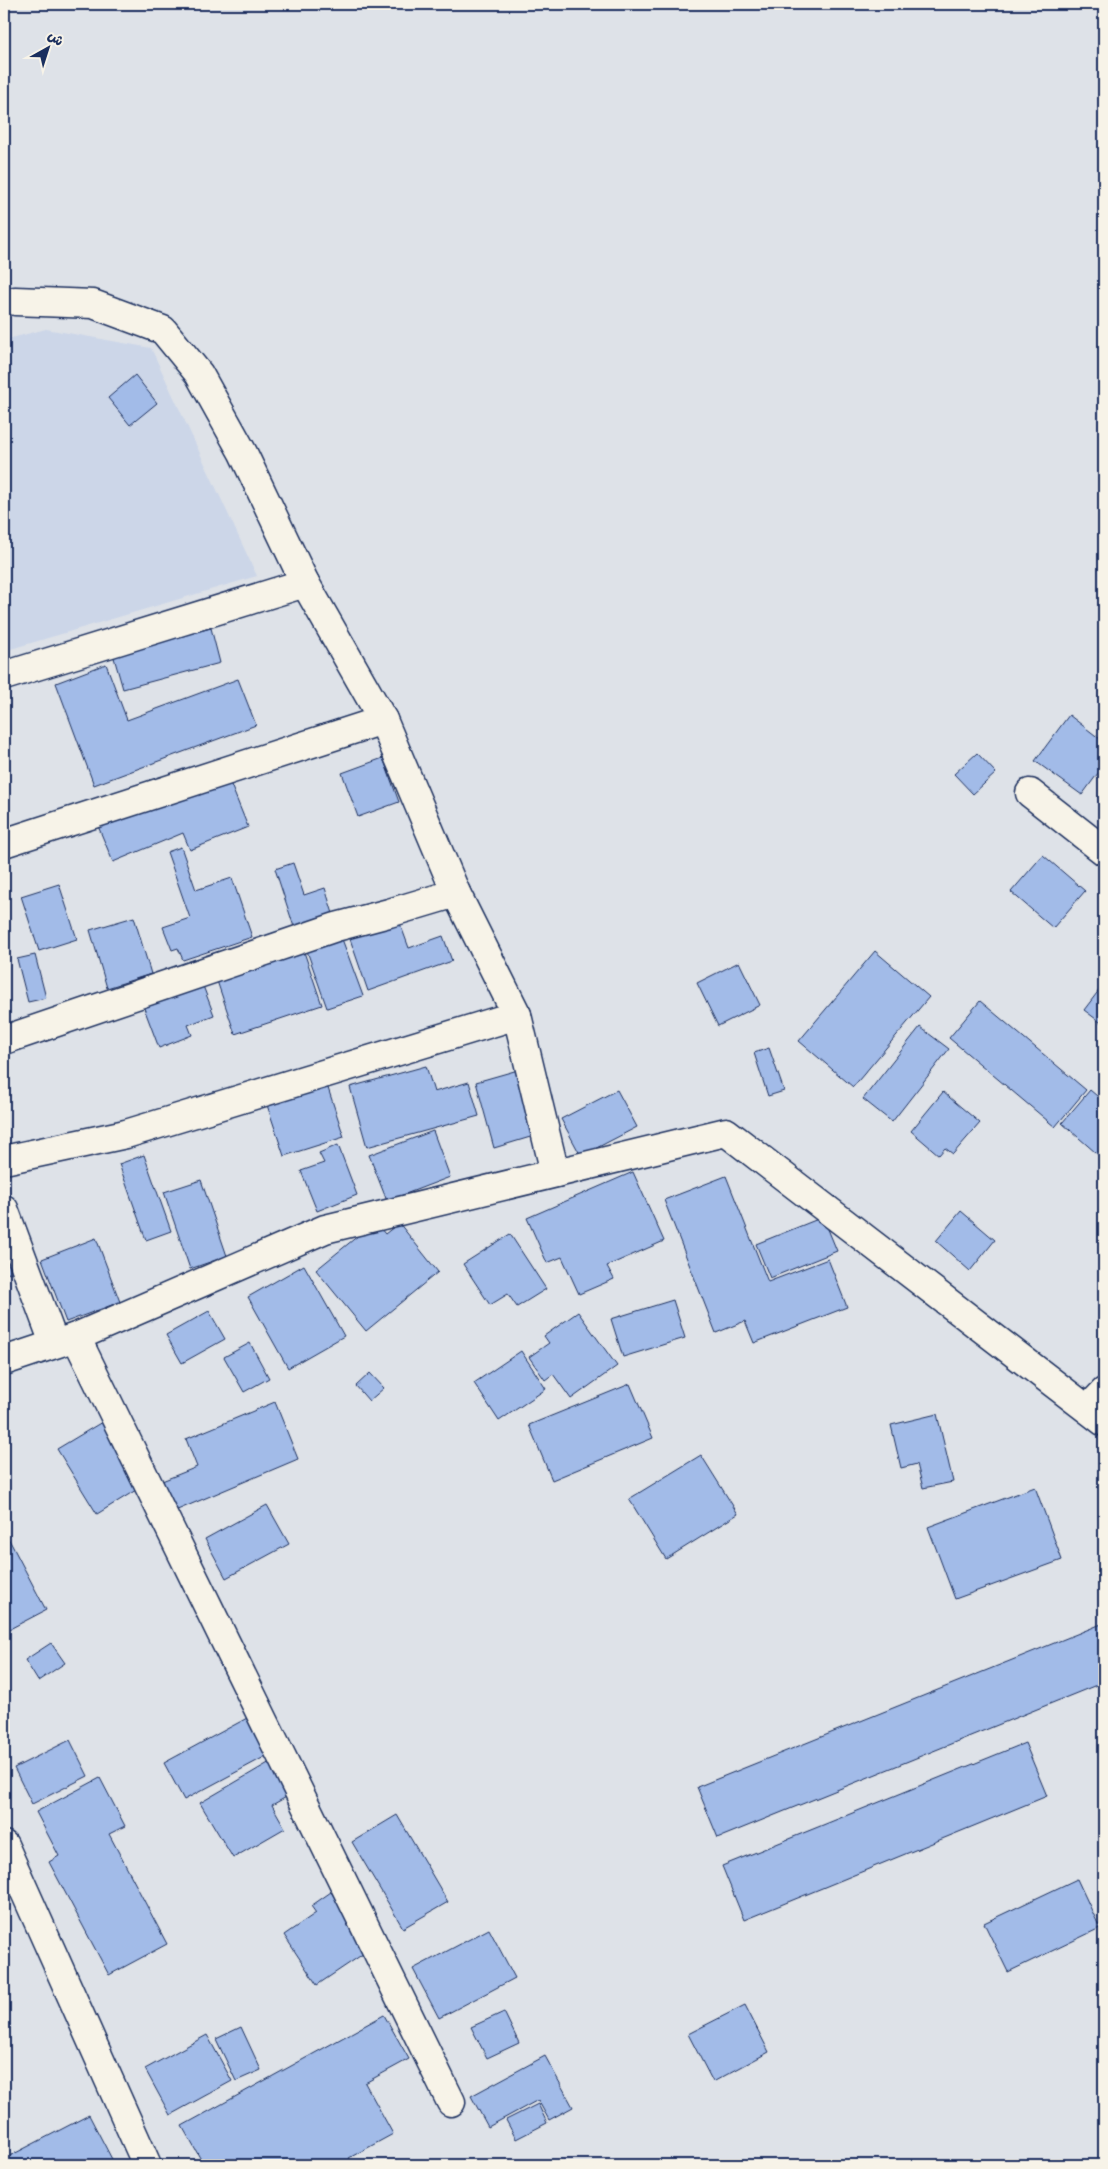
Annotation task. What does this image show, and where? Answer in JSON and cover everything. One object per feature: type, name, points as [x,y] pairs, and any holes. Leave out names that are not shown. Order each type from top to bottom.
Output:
[{"type":"street","points":[[15,301],[93,304],[163,330],[199,374],[243,453],[306,583],[382,720],[456,893],[517,1015],[555,1173]]},
{"type":"street","points":[[4,676],[306,583]]},
{"type":"street","points":[[4,843],[382,720]]},
{"type":"street","points":[[1030,793],[1104,851]]},
{"type":"street","points":[[4,1040],[336,927],[456,893]]},
{"type":"street","points":[[4,1160],[126,1134],[517,1015]]},
{"type":"street","points":[[4,1361],[65,1340],[325,1230],[726,1132],[1099,1408]]},
{"type":"street","points":[[4,1209],[65,1340],[451,2102]]},
{"type":"street","points":[[4,1845],[147,2165]]},
{"type":"shaded area","points":[[46,329],[151,348],[257,576],[4,651],[4,340]]},
{"type":"building","points":[[135,375],[157,403],[130,425],[108,398]]},
{"type":"building","points":[[211,628],[220,663],[123,689],[113,654]]},
{"type":"building","points":[[106,664],[127,720],[238,679],[256,725],[94,785],[56,683]]},
{"type":"building","points":[[1069,715],[1104,742],[1104,765],[1082,795],[1035,761]]},
{"type":"building","points":[[977,753],[996,773],[973,794],[954,774]]},
{"type":"building","points":[[383,758],[399,802],[358,817],[342,773]]},
{"type":"building","points":[[227,775],[248,827],[190,850],[183,833],[113,862],[98,826]]},
{"type":"building","points":[[181,847],[196,890],[232,878],[252,937],[183,960],[178,948],[172,950],[163,927],[190,918],[167,852]]},
{"type":"building","points":[[1043,855],[1085,891],[1053,928],[1011,892]]},
{"type":"building","points":[[293,863],[304,895],[325,888],[335,920],[296,933],[275,869]]},
{"type":"building","points":[[59,884],[77,939],[39,951],[21,896]]},
{"type":"building","points":[[134,917],[151,974],[107,988],[90,930]]},
{"type":"building","points":[[398,918],[409,948],[443,936],[452,961],[368,991],[349,936]]},
{"type":"building","points":[[342,939],[363,996],[327,1008],[307,951]]},
{"type":"building","points":[[302,946],[322,1005],[235,1034],[215,975]]},
{"type":"building","points":[[875,951],[929,997],[853,1087],[799,1041]]},
{"type":"building","points":[[35,955],[46,998],[28,1002],[17,959]]},
{"type":"building","points":[[739,962],[760,1005],[718,1026],[697,983]]},
{"type":"building","points":[[200,978],[214,1015],[188,1025],[192,1035],[159,1048],[141,1000]]},
{"type":"building","points":[[1100,989],[1104,992],[1104,1025],[1084,1010]]},
{"type":"building","points":[[980,1001],[1086,1090],[1055,1127],[949,1038]]},
{"type":"building","points":[[920,1027],[949,1049],[892,1122],[863,1099]]},
{"type":"building","points":[[769,1048],[784,1091],[768,1096],[754,1053]]},
{"type":"building","points":[[426,1066],[434,1092],[469,1082],[479,1116],[367,1147],[350,1087]]},
{"type":"building","points":[[518,1070],[537,1135],[494,1148],[476,1082]]},
{"type":"building","points":[[326,1082],[344,1137],[284,1156],[266,1102]]},
{"type":"building","points":[[617,1090],[637,1127],[581,1156],[561,1119]]},
{"type":"building","points":[[1090,1090],[1104,1102],[1104,1160],[1062,1123]]},
{"type":"building","points":[[943,1092],[980,1123],[953,1154],[945,1148],[939,1155],[911,1131]]},
{"type":"building","points":[[433,1131],[450,1177],[387,1201],[369,1155]]},
{"type":"building","points":[[338,1145],[357,1195],[317,1211],[301,1171],[324,1163],[319,1153]]},
{"type":"building","points":[[144,1155],[171,1231],[146,1240],[119,1164]]},
{"type":"building","points":[[633,1172],[664,1241],[607,1266],[614,1279],[579,1294],[562,1257],[547,1263],[527,1218]]},
{"type":"building","points":[[726,1176],[768,1282],[828,1259],[847,1307],[754,1343],[745,1321],[716,1333],[664,1200]]},
{"type":"building","points":[[201,1180],[227,1256],[190,1269],[164,1192]]},
{"type":"building","points":[[961,1211],[995,1240],[970,1271],[936,1241]]},
{"type":"building","points":[[823,1217],[837,1251],[770,1278],[756,1244]]},
{"type":"building","points":[[375,1222],[385,1234],[399,1223],[438,1272],[366,1331],[316,1270]]},
{"type":"building","points":[[4,1230],[19,1269],[4,1275]]},
{"type":"building","points":[[510,1234],[546,1289],[517,1307],[508,1294],[490,1305],[463,1264]]},
{"type":"building","points":[[96,1238],[120,1302],[66,1322],[42,1259]]},
{"type":"building","points":[[304,1265],[344,1336],[288,1368],[248,1297]]},
{"type":"building","points":[[673,1300],[685,1338],[623,1357],[611,1319]]},
{"type":"building","points":[[209,1311],[225,1339],[182,1363],[166,1335]]},
{"type":"building","points":[[578,1312],[617,1366],[571,1399],[553,1374],[545,1380],[529,1357],[549,1343],[544,1336]]},
{"type":"building","points":[[250,1343],[269,1378],[244,1392],[224,1357]]},
{"type":"building","points":[[521,1351],[546,1389],[499,1421],[474,1383]]},
{"type":"building","points":[[370,1373],[384,1388],[369,1401],[356,1386]]},
{"type":"building","points":[[630,1384],[653,1438],[552,1480],[529,1425]]},
{"type":"building","points":[[275,1402],[298,1459],[175,1511],[162,1481],[197,1467],[186,1439]]},
{"type":"building","points":[[937,1414],[953,1482],[923,1488],[917,1464],[901,1468],[891,1425]]},
{"type":"building","points":[[102,1422],[141,1487],[97,1514],[57,1449]]},
{"type":"building","points":[[701,1455],[738,1514],[666,1559],[629,1499]]},
{"type":"building","points":[[1035,1487],[1062,1560],[955,1599],[928,1527]]},
{"type":"building","points":[[267,1505],[289,1544],[226,1578],[205,1539]]},
{"type":"building","points":[[4,1530],[46,1610],[4,1632]]},
{"type":"building","points":[[1104,1623],[1104,1682],[718,1838],[697,1787]]},
{"type":"building","points":[[51,1643],[65,1663],[38,1681],[25,1660]]},
{"type":"building","points":[[249,1717],[270,1754],[184,1800],[164,1763]]},
{"type":"building","points":[[70,1740],[88,1776],[32,1804],[14,1768]]},
{"type":"building","points":[[1025,1743],[1047,1796],[744,1920],[722,1866]]},
{"type":"building","points":[[270,1762],[290,1795],[272,1805],[285,1828],[233,1858],[200,1803]]},
{"type":"building","points":[[100,1778],[125,1826],[109,1834],[167,1944],[109,1975],[49,1862],[59,1856],[36,1812]]},
{"type":"building","points":[[397,1815],[448,1902],[403,1928],[352,1842]]},
{"type":"building","points":[[1077,1879],[1100,1928],[1008,1972],[984,1923]]},
{"type":"building","points":[[331,1892],[369,1950],[317,1985],[284,1935],[316,1913],[311,1906]]},
{"type":"building","points":[[489,1929],[515,1978],[439,2018],[413,1969]]},
{"type":"building","points":[[745,2005],[769,2052],[713,2082],[688,2034]]},
{"type":"building","points":[[504,2012],[519,2043],[487,2058],[471,2027]]},
{"type":"building","points":[[384,2015],[409,2059],[365,2083],[393,2134],[349,2158],[353,2165],[204,2165],[182,2126]]},
{"type":"building","points":[[241,2027],[261,2070],[236,2081],[216,2039]]},
{"type":"building","points":[[207,2035],[232,2081],[170,2115],[145,2069]]},
{"type":"building","points":[[545,2056],[573,2107],[549,2120],[538,2100],[488,2127],[471,2096]]},
{"type":"building","points":[[538,2104],[547,2123],[516,2139],[506,2120]]},
{"type":"building","points":[[89,2115],[115,2165],[4,2165],[4,2159]]}]
